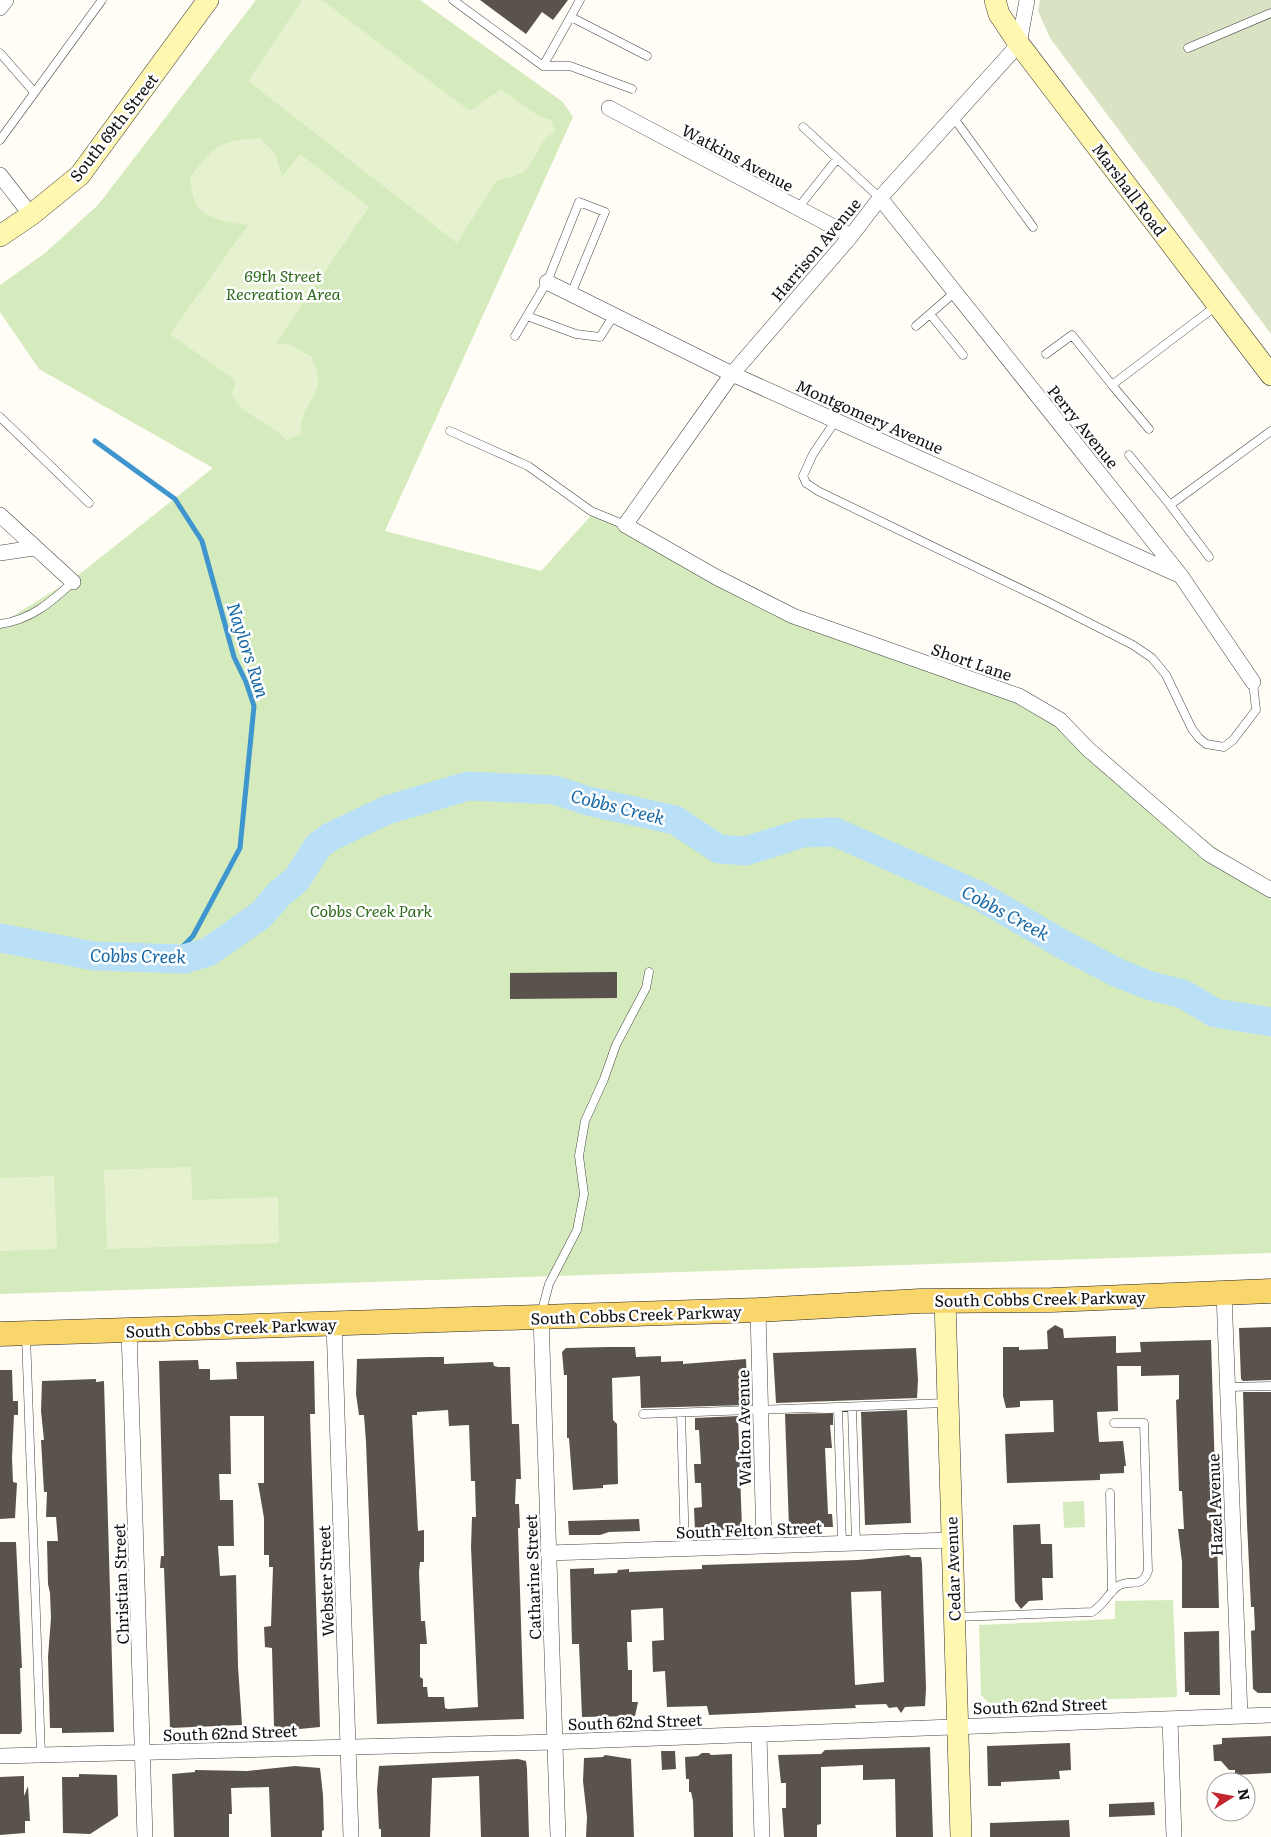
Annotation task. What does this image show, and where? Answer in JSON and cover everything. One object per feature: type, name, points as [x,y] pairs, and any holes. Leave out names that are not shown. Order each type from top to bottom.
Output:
[{"type":"main road","name":"South 69th Street","points":[[0,236],[31,215],[80,175],[208,0]]},
{"type":"main road","name":"Marshall Road","points":[[995,0],[999,14],[1019,44],[1271,375]]},
{"type":"main road","name":"South Cobbs Creek Parkway","points":[[0,1334],[758,1310],[945,1301],[1052,1300],[1271,1291]]},
{"type":"main road","name":"Cedar Avenue","points":[[945,1301],[946,1403],[961,1837]]},
{"type":"street","points":[[0,8],[6,0]]},
{"type":"street","points":[[1019,44],[1027,0]]},
{"type":"street","name":"Harrison Avenue","points":[[625,525],[732,374],[851,236],[880,198],[1019,44]]},
{"type":"street","name":"Watkins Avenue","points":[[609,108],[851,236]]},
{"type":"street","points":[[0,175],[31,215]]},
{"type":"street","name":"Perry Avenue","points":[[880,198],[1182,576],[1253,682]]},
{"type":"street","name":"Montgomery Avenue","points":[[547,282],[732,374],[1182,576]]},
{"type":"street","points":[[0,514],[34,548],[73,582]]},
{"type":"street","name":"Short Lane","points":[[625,525],[716,577],[793,616],[1019,696],[1060,720],[1088,748],[1209,854],[1271,890]]},
{"type":"street","points":[[0,553],[34,548]]},
{"type":"street","name":"Hazel Avenue","points":[[1224,1293],[1240,1716]]},
{"type":"street","name":"Walton Avenue","points":[[758,1310],[764,1545]]},
{"type":"street","name":"Catharine Street","points":[[541,1316],[558,1837]]},
{"type":"street","name":"Webster Street","points":[[334,1323],[351,1837]]},
{"type":"street","name":"Christian Street","points":[[129,1330],[145,1837]]},
{"type":"street","name":"South Felton Street","points":[[548,1553],[952,1540]]},
{"type":"street","name":"South 62nd Street","points":[[0,1756],[554,1742],[958,1725],[1271,1715]]},
{"type":"street","points":[[1170,1719],[1174,1837]]},
{"type":"street","points":[[759,1734],[762,1837]]},
{"type":"lane","points":[[0,140],[102,0]]},
{"type":"lane","points":[[452,0],[543,66],[570,66],[632,88]]},
{"type":"lane","points":[[543,66],[580,0]]},
{"type":"lane","points":[[1188,48],[1271,13]]},
{"type":"lane","points":[[570,17],[647,56]]},
{"type":"lane","points":[[0,53],[34,92]]},
{"type":"lane","points":[[953,117],[1034,227]]},
{"type":"lane","points":[[803,127],[880,198]]},
{"type":"lane","points":[[798,208],[838,159]]},
{"type":"lane","points":[[515,336],[547,282],[579,202],[605,212],[570,294]]},
{"type":"lane","points":[[916,326],[954,293]]},
{"type":"lane","points":[[1112,385],[1217,304]]},
{"type":"lane","points":[[930,314],[963,355]]},
{"type":"lane","points":[[526,316],[576,334],[600,337],[614,315]]},
{"type":"lane","points":[[1046,354],[1072,334],[1149,429]]},
{"type":"lane","points":[[0,416],[88,503]]},
{"type":"lane","points":[[836,420],[807,466],[803,476],[806,483],[818,491],[1133,645],[1152,658],[1166,675],[1192,729],[1206,744],[1224,747],[1233,740],[1256,710],[1253,682]]},
{"type":"lane","points":[[450,431],[528,466],[591,511],[625,525]]},
{"type":"lane","points":[[1170,505],[1271,431]]},
{"type":"lane","points":[[1129,455],[1209,557]]},
{"type":"lane","points":[[0,624],[15,622],[46,607],[73,582]]},
{"type":"lane","points":[[541,1316],[549,1284],[577,1230],[584,1194],[580,1156],[585,1121],[604,1079],[616,1045],[646,988],[649,972]]},
{"type":"lane","points":[[26,1333],[41,1755]]},
{"type":"lane","points":[[1228,1387],[1271,1386]]},
{"type":"lane","points":[[643,1414],[946,1403]]},
{"type":"lane","points":[[849,1543],[852,1407]]},
{"type":"lane","points":[[838,1408],[849,1543]]},
{"type":"lane","points":[[681,1413],[685,1549]]},
{"type":"lane","points":[[954,1617],[1092,1612],[1103,1605],[1112,1592],[1125,1583],[1140,1583],[1145,1579],[1148,1571],[1144,1423],[1114,1424]]},
{"type":"lane","points":[[1110,1493],[1112,1592]]},
{"type":"green space","name":"Cobbs Creek Park","points":[[256,0],[420,0],[563,102],[573,117],[385,531],[541,571],[596,510],[838,633],[1044,712],[1257,880],[1271,884],[1271,1253],[0,1294],[0,624],[76,577],[213,468],[39,369],[0,312],[0,285],[45,253],[98,205]]},
{"type":"green space","points":[[302,0],[322,0],[470,111],[501,89],[540,117],[551,120],[555,132],[544,140],[529,167],[518,175],[497,180],[457,243],[248,81]]},
{"type":"green space","points":[[1040,0],[1271,0],[1271,334],[1050,38],[1038,11]]},
{"type":"green space","name":"69th Street Recreation Area","points":[[260,138],[275,153],[282,177],[300,154],[369,207],[276,343],[291,345],[312,357],[318,377],[315,393],[302,420],[302,434],[286,440],[237,403],[232,395],[236,381],[170,334],[248,225],[218,220],[204,213],[195,202],[190,178],[205,158],[226,143]]},
{"type":"green space","points":[[191,1167],[192,1200],[278,1197],[279,1243],[107,1249],[104,1170]]},
{"type":"green space","points":[[54,1176],[57,1249],[0,1251],[0,1178]]},
{"type":"green space","points":[[1084,1501],[1085,1527],[1064,1528],[1063,1502]]},
{"type":"green space","points":[[1173,1600],[1177,1697],[989,1703],[981,1695],[979,1625],[1115,1619],[1115,1601]]},
{"type":"building","points":[[480,0],[568,0],[553,20],[542,12],[526,34]]},
{"type":"building","points":[[617,972],[617,998],[510,999],[510,973]]},
{"type":"building","points":[[1055,1325],[1063,1329],[1064,1338],[1116,1336],[1116,1353],[1141,1352],[1140,1342],[1211,1340],[1219,1608],[1182,1608],[1182,1562],[1178,1529],[1184,1529],[1182,1491],[1179,1491],[1176,1400],[1179,1399],[1179,1375],[1141,1376],[1141,1366],[1117,1366],[1118,1411],[1097,1412],[1099,1442],[1123,1441],[1126,1466],[1124,1466],[1124,1473],[1100,1474],[1100,1480],[1007,1483],[1005,1434],[1054,1432],[1053,1400],[1020,1401],[1020,1407],[1006,1408],[1003,1396],[1003,1347],[1019,1347],[1019,1350],[1048,1349],[1047,1331]]},
{"type":"building","points":[[1271,1327],[1271,1380],[1243,1381],[1241,1379],[1239,1328]]},
{"type":"building","points":[[635,1347],[636,1357],[661,1356],[661,1362],[683,1361],[683,1364],[746,1359],[748,1405],[641,1408],[640,1376],[612,1378],[613,1420],[617,1424],[618,1484],[603,1485],[603,1488],[573,1490],[569,1438],[567,1438],[567,1375],[564,1375],[562,1352],[566,1348]]},
{"type":"building","points":[[916,1348],[917,1398],[776,1403],[773,1353]]},
{"type":"building","points":[[444,1357],[444,1364],[493,1362],[494,1366],[510,1367],[512,1424],[519,1424],[521,1479],[516,1479],[515,1504],[519,1504],[520,1528],[518,1528],[524,1719],[377,1724],[366,1442],[364,1415],[359,1415],[356,1394],[357,1359]],"holes":[[[448,1410],[449,1426],[469,1425],[471,1481],[475,1481],[476,1517],[472,1517],[471,1547],[478,1707],[448,1709],[445,1708],[444,1697],[428,1697],[427,1687],[423,1687],[423,1679],[420,1677],[420,1644],[427,1644],[425,1621],[421,1621],[419,1572],[420,1562],[424,1562],[424,1530],[418,1531],[412,1415],[417,1415],[417,1412]]]},
{"type":"building","points":[[198,1360],[199,1369],[210,1369],[210,1380],[237,1379],[236,1362],[314,1361],[315,1414],[310,1414],[320,1727],[289,1730],[274,1726],[272,1648],[265,1647],[264,1627],[271,1626],[273,1567],[269,1567],[269,1555],[264,1555],[264,1518],[258,1483],[264,1483],[264,1416],[230,1416],[231,1474],[219,1474],[220,1500],[233,1500],[234,1546],[218,1546],[220,1576],[236,1575],[238,1666],[242,1725],[170,1728],[164,1568],[160,1568],[161,1556],[164,1556],[159,1361]]},
{"type":"building","points":[[0,1370],[12,1370],[13,1401],[18,1401],[18,1415],[14,1415],[12,1458],[13,1482],[17,1483],[15,1518],[0,1519]]},
{"type":"building","points":[[96,1379],[96,1382],[104,1381],[114,1732],[62,1733],[62,1728],[50,1728],[48,1657],[51,1618],[47,1541],[58,1541],[56,1517],[46,1517],[47,1492],[44,1492],[41,1440],[44,1440],[41,1411],[42,1381]]},
{"type":"building","points":[[1243,1392],[1271,1392],[1271,1693],[1258,1693],[1253,1689],[1251,1631],[1255,1630],[1254,1607],[1251,1607]]},
{"type":"building","points":[[907,1410],[911,1523],[865,1525],[861,1412]]},
{"type":"building","points":[[833,1413],[833,1425],[830,1425],[832,1448],[825,1448],[828,1514],[832,1514],[833,1527],[789,1527],[785,1414]]},
{"type":"building","points":[[738,1416],[742,1529],[695,1531],[694,1508],[702,1507],[701,1483],[695,1483],[694,1464],[701,1464],[699,1430],[695,1430],[695,1418]]},
{"type":"building","points":[[639,1519],[640,1531],[609,1532],[600,1535],[569,1535],[568,1521]]},
{"type":"building","points":[[1040,1524],[1041,1544],[1052,1544],[1053,1578],[1042,1578],[1043,1600],[1029,1601],[1021,1609],[1015,1601],[1013,1525]]},
{"type":"building","points":[[0,1542],[16,1542],[22,1668],[20,1668],[22,1731],[20,1734],[0,1734]]},
{"type":"building","points":[[909,1555],[911,1557],[921,1557],[925,1706],[905,1707],[901,1713],[897,1707],[889,1708],[886,1704],[855,1705],[856,1708],[709,1715],[707,1706],[667,1707],[665,1671],[653,1672],[652,1641],[664,1640],[663,1608],[631,1610],[632,1642],[627,1642],[628,1670],[632,1670],[632,1702],[638,1702],[635,1716],[582,1717],[579,1644],[572,1644],[570,1569],[594,1568],[594,1574],[617,1573],[618,1570],[629,1569],[629,1572],[702,1569],[702,1565],[858,1560]],"holes":[[[881,1591],[884,1682],[855,1685],[851,1592]]]},
{"type":"building","points":[[1219,1631],[1220,1695],[1189,1695],[1189,1692],[1185,1692],[1184,1632]]},
{"type":"building","points":[[1271,1736],[1271,1773],[1235,1772],[1235,1770],[1229,1770],[1221,1761],[1214,1761],[1213,1745],[1222,1744],[1222,1738]]},
{"type":"building","points":[[1070,1743],[1071,1770],[1059,1771],[1060,1779],[1001,1782],[1001,1786],[988,1786],[987,1746]]},
{"type":"building","points":[[930,1747],[933,1837],[896,1837],[895,1779],[863,1780],[863,1765],[821,1767],[821,1824],[817,1825],[817,1837],[784,1837],[782,1808],[786,1808],[786,1783],[781,1783],[778,1755],[821,1754],[825,1750]]},
{"type":"building","points":[[661,1751],[675,1751],[676,1769],[662,1770]]},
{"type":"building","points":[[702,1753],[709,1753],[711,1755],[732,1754],[733,1837],[694,1837],[693,1801],[691,1792],[689,1792],[689,1779],[686,1779],[685,1757],[698,1756]]},
{"type":"building","points":[[605,1755],[631,1759],[634,1837],[586,1837],[587,1817],[583,1781],[584,1758],[603,1757]]},
{"type":"building","points":[[518,1759],[526,1761],[529,1837],[481,1837],[479,1776],[432,1778],[430,1837],[381,1837],[377,1790],[379,1766]]},
{"type":"building","points":[[295,1766],[320,1768],[323,1795],[324,1830],[322,1831],[322,1837],[271,1837],[269,1787],[231,1788],[232,1814],[229,1814],[229,1837],[174,1837],[172,1774],[195,1772],[195,1770],[247,1771]]},
{"type":"building","points":[[79,1774],[117,1775],[118,1816],[90,1834],[63,1833],[62,1777],[79,1777]]},
{"type":"building","points":[[24,1776],[24,1796],[28,1786],[30,1821],[25,1821],[25,1833],[0,1835],[0,1777]]},
{"type":"building","points":[[1154,1802],[1155,1815],[1109,1817],[1109,1804]]},
{"type":"building","points":[[1069,1820],[1070,1837],[990,1837],[990,1823]]},
{"type":"waterway","name":"Naylors Run","points":[[95,441],[175,499],[202,541],[234,657],[246,682],[254,706],[240,848],[193,936],[172,958]]},
{"type":"waterway","name":"Cobbs Creek","points":[[0,938],[94,956],[184,959],[208,952],[261,915],[279,894],[297,879],[318,846],[330,837],[387,810],[468,786],[555,790],[588,801],[675,820],[719,849],[746,851],[803,833],[835,832],[980,896],[1062,944],[1118,973],[1151,986],[1183,994],[1215,1013],[1271,1022]]}]
